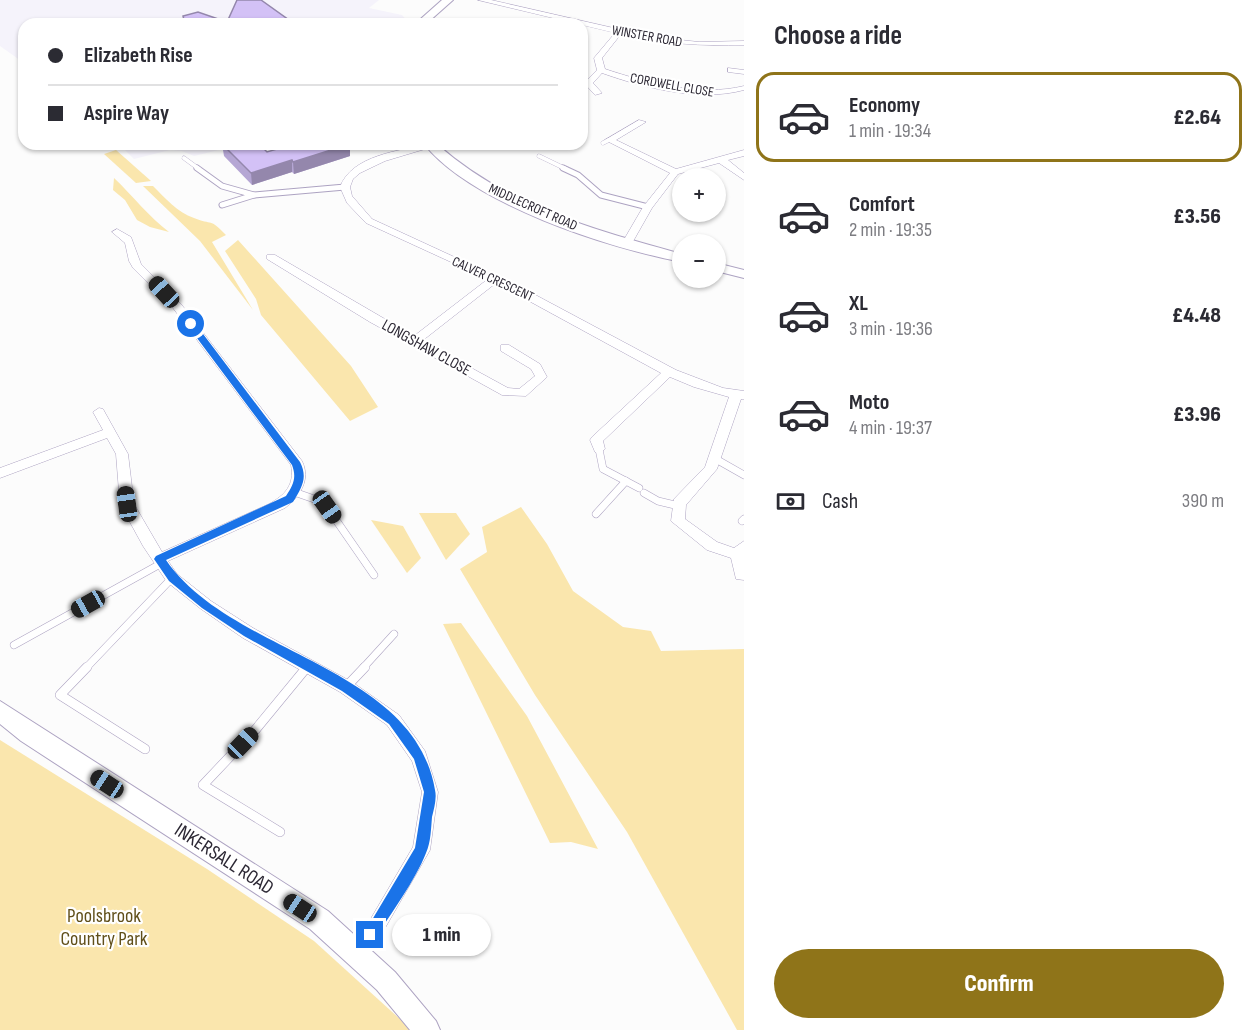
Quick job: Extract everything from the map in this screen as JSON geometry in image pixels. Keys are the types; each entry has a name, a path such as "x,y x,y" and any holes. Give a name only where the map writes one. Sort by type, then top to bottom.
{"street":[{"path":"427,18 448,0"},
{"name":"WINSTER ROAD","path":"482,0 549,18"},
{"name":"WINSTER ROAD","path":"588,25 653,39 699,44 744,43"},
{"path":"598,93 588,83 601,70 598,58 620,31"},
{"name":"CORDWELL CLOSE","path":"601,70 639,80 720,94 736,92 744,88"},
{"path":"731,70 744,72"},
{"path":"642,122 606,142 672,171"},
{"path":"345,187 354,172 364,166 415,150"},
{"name":"MIDDLECROFT ROAD","path":"437,150 463,174 559,222 672,255"},
{"path":"689,168 744,153"},
{"path":"720,159 744,177"},
{"path":"627,243 648,207 672,176"},
{"name":"CALVER CRESCENT","path":"345,187 349,198 369,221 545,303 670,371 717,391 740,395"},
{"path":"117,232 128,238 137,266 177,306 297,464 300,474 289,499 161,561"},
{"name":"LONGSHAW CLOSE","path":"271,257 374,319 506,392 522,393 541,377 536,367 505,348"},
{"path":"726,270 744,274"},
{"path":"415,341 495,279"},
{"path":"599,449 596,440 670,371"},
{"path":"740,395 711,469 679,502 678,521 712,546 741,551 741,575"},
{"path":"99,412 122,454 127,504 172,578 206,605 248,633 308,664 393,720 419,757 430,792 421,850 359,954"},
{"path":"0,473 111,432"},
{"name":"INKERSALL ROAD","path":"0,711 29,734 319,920 386,981 427,1030"}],"lane":[{"path":"539,156 578,175 602,195 648,207"},
{"path":"184,158 222,186 254,195"},
{"path":"222,205 254,195 345,187"},
{"path":"599,449 603,469 658,501 679,506"},
{"path":"714,458 744,475"},
{"path":"596,514 626,481"},
{"path":"294,492 317,500 327,507 374,575"},
{"path":"14,645 161,561"},
{"path":"145,749 60,695 172,578"},
{"path":"346,687 394,634"},
{"path":"280,832 203,784 256,729 308,664"}],"shaded area":[{"path":"0,0 379,0 369,8 402,15 405,18 18,18 18,59 0,46"},
{"path":"125,150 170,150 134,159"},
{"path":"170,150 219,150 194,156 182,151"}],"green space":[{"path":"116,150 151,181 136,183 104,154"},
{"path":"114,178 169,232 150,227 137,220 125,200 113,190"},
{"path":"143,186 153,186 182,212 221,229 226,235 212,242 253,310 200,241"},
{"path":"238,240 351,366 378,407 350,421 261,315 256,299 225,251"},
{"path":"521,507 547,544 573,591 623,627 651,631 661,651 744,649 744,1030 737,1030 627,832 535,695 460,569 487,552 482,527"},
{"path":"419,513 456,513 470,534 446,560"},
{"path":"371,520 403,526 421,558 407,573"},
{"path":"461,623 527,716 598,849 571,842 550,843 443,624"},
{"name":"Poolsbrook Country Park","path":"0,740 207,869 314,941 412,1030 0,1030"}],"building":[{"path":"237,0 261,0 286,18 229,18"},
{"path":"198,12 215,18 184,18 183,16"},
{"path":"228,150 265,150 267,152 331,150 293,162 292,160 251,173"}],"route":[{"path":"191,324 297,464 300,474 298,485 289,499 274,508 159,559 172,578 206,605 248,633 308,664 346,687 393,720 419,757 430,792 421,850 370,935"}]}
